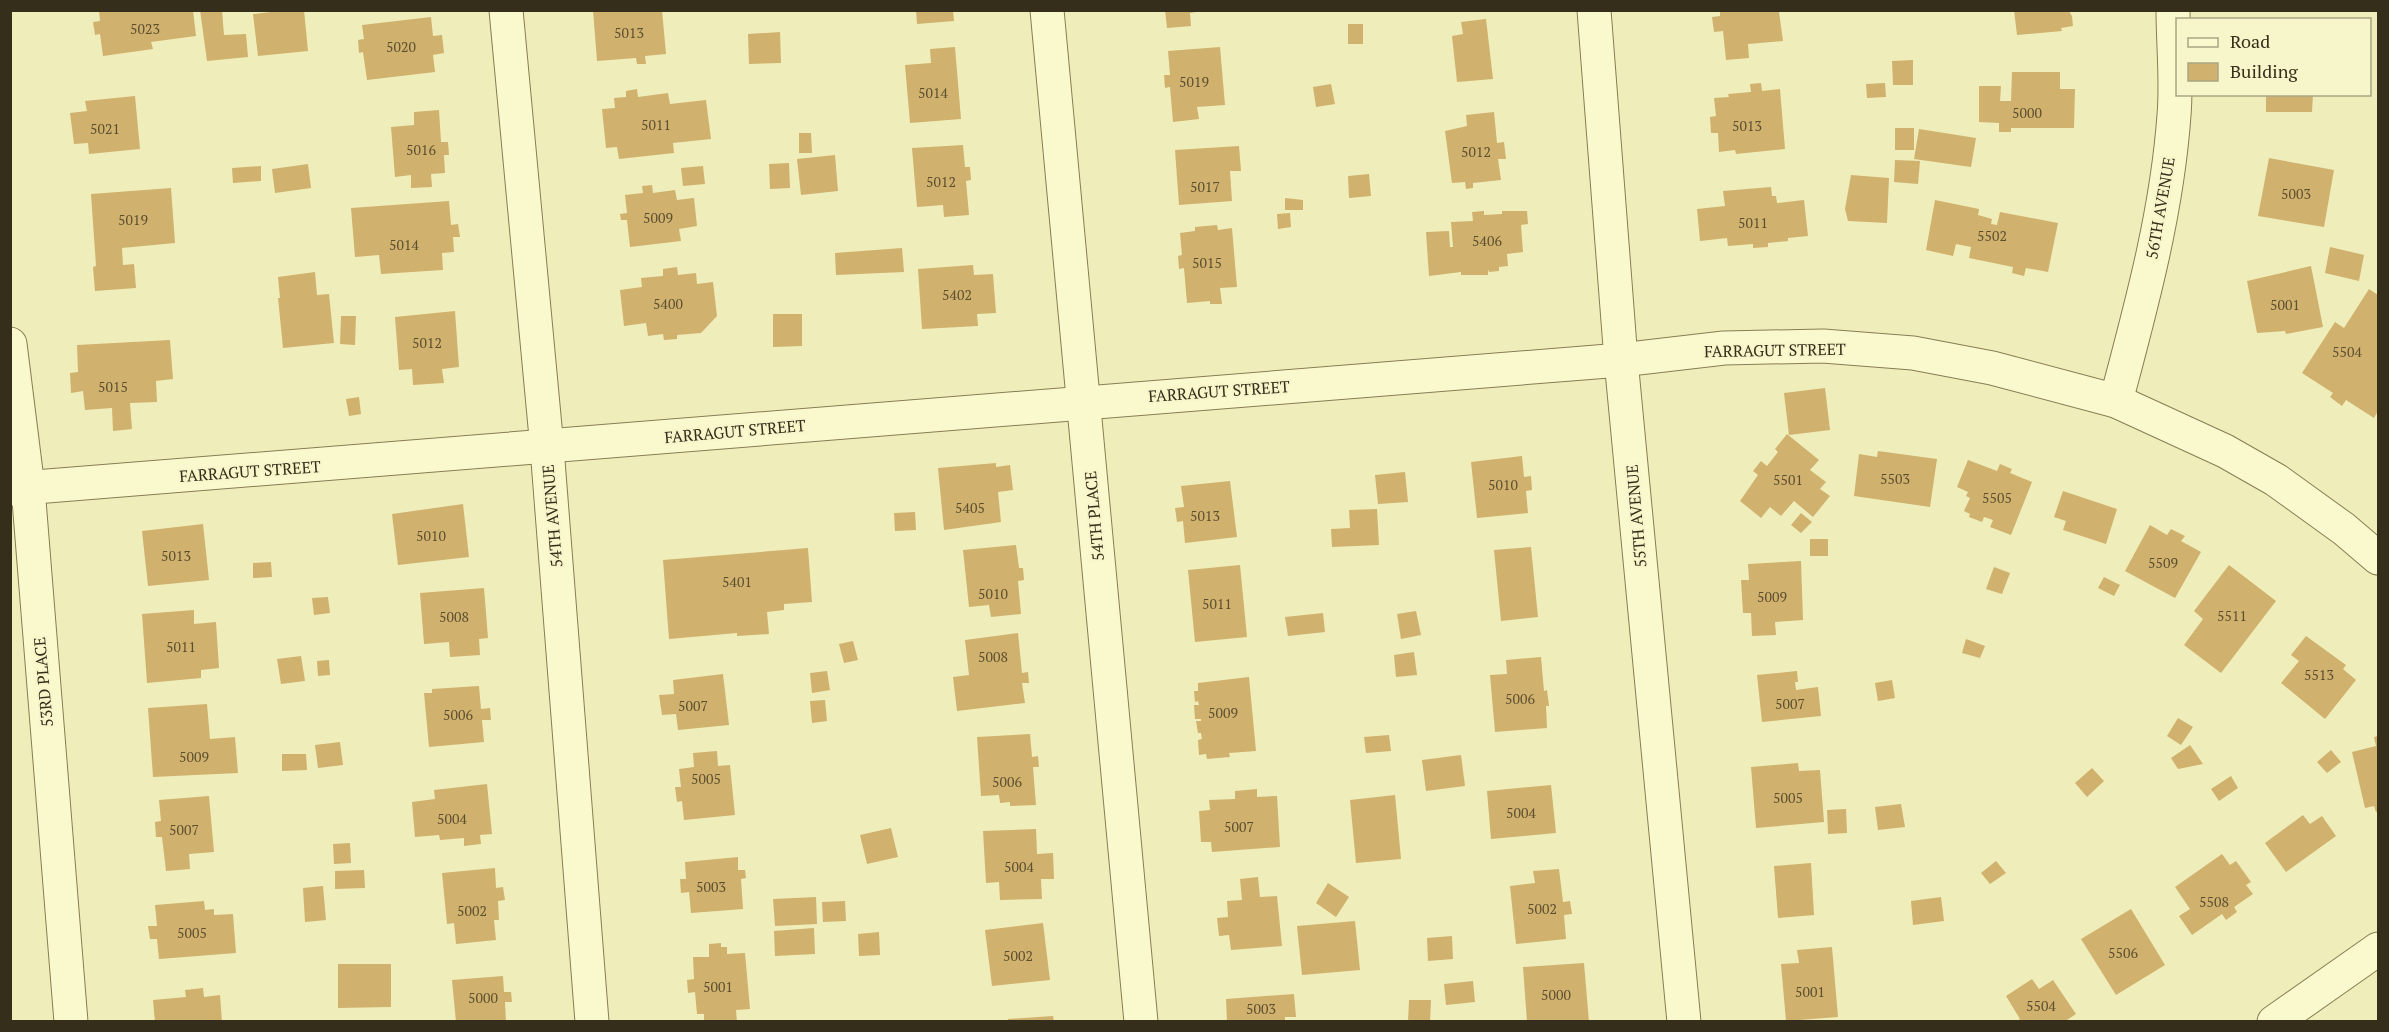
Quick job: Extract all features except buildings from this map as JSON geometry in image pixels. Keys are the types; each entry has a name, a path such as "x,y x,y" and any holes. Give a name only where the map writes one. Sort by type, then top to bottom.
{"street":[{"name":"54TH AVENUE","path":"506,10 547,448 592,1022"},
{"name":"54TH PLACE","path":"1047,10 1141,1022"},
{"name":"55TH AVENUE","path":"1594,10 1621,360 1684,1022"},
{"name":"56TH AVENUE","path":"2116,401 2139,315 2165,194 2174,113 2173,10"},
{"name":"53RD PLACE","path":"10,344 19,489 71,1022"},
{"name":"FARRAGUT STREET","path":"19,489 547,448 1083,401 1621,360 1724,348 1823,346 1913,353 1992,368 2116,401 2225,451 2276,480 2344,529 2379,558"},
{"path":"2274,1022 2379,949"}]}
